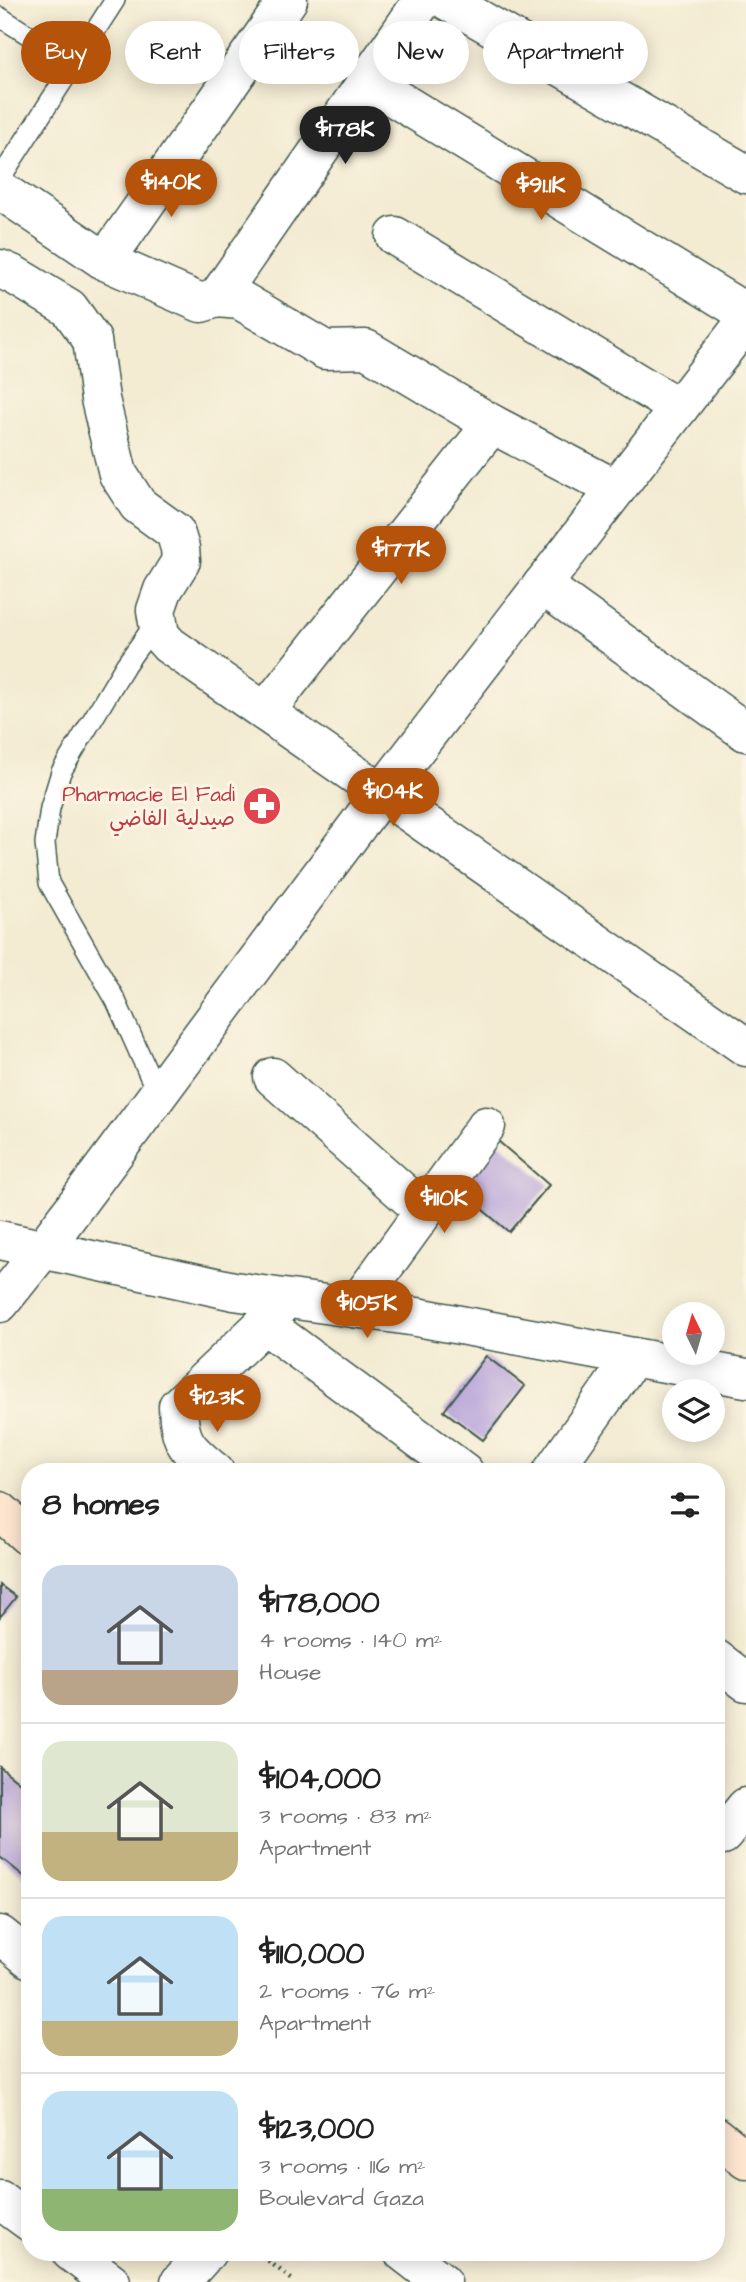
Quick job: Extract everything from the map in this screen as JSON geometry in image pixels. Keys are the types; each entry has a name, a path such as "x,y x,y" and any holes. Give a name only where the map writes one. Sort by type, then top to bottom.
{"main road":[{"path":"0,1511 21,1530"},
{"path":"725,2143 746,2160"}],"street":[{"path":"105,261 288,0"},
{"path":"217,298 423,0"},
{"path":"446,0 746,174"},
{"path":"367,81 746,313"},
{"path":"0,190 105,261 201,303 217,298 240,300 325,350 366,349 492,424 616,489"},
{"path":"395,236 679,408"},
{"path":"0,270 14,275 69,308 92,340 100,399 118,474 138,505 175,532 180,548 181,561 158,601 157,621 160,635 169,645 746,1046"},
{"path":"0,1303 44,1248 382,793 746,321"},
{"path":"265,712 492,424"},
{"path":"542,585 746,732"},
{"path":"273,1077 424,1211"},
{"path":"354,1308 486,1126"},
{"path":"0,1240 234,1291 276,1311 453,1463"},
{"path":"204,1463 188,1449 178,1427 178,1406 276,1311 354,1308 746,1378"},
{"path":"558,1463 633,1357"},
{"path":"725,1666 746,1682"},
{"path":"725,1833 746,1807"},
{"path":"0,1935 21,1952"},
{"path":"0,2200 21,2215"},
{"path":"83,2261 111,2282"},
{"path":"180,2282 199,2261"},
{"path":"415,2261 442,2282"}],"lane":[{"path":"102,21 115,0"},
{"path":"0,17 21,30"},
{"path":"0,180 61,84"},
{"path":"157,621 126,664 61,772 50,807 45,843 49,883 116,1001 158,1095"}],"path":[{"path":"268,2261 295,2282"}],"building":[{"path":"498,1141 549,1185 509,1232 457,1188"},
{"path":"486,1356 525,1386 483,1440 444,1411"},
{"path":"0,1585 16,1597 0,1617"},
{"path":"0,1767 21,1784 21,1874 0,1857"}],"place":[{"name":"Pharmacie El Fadi صيدلية الفاضي","path":"262,806"}]}
